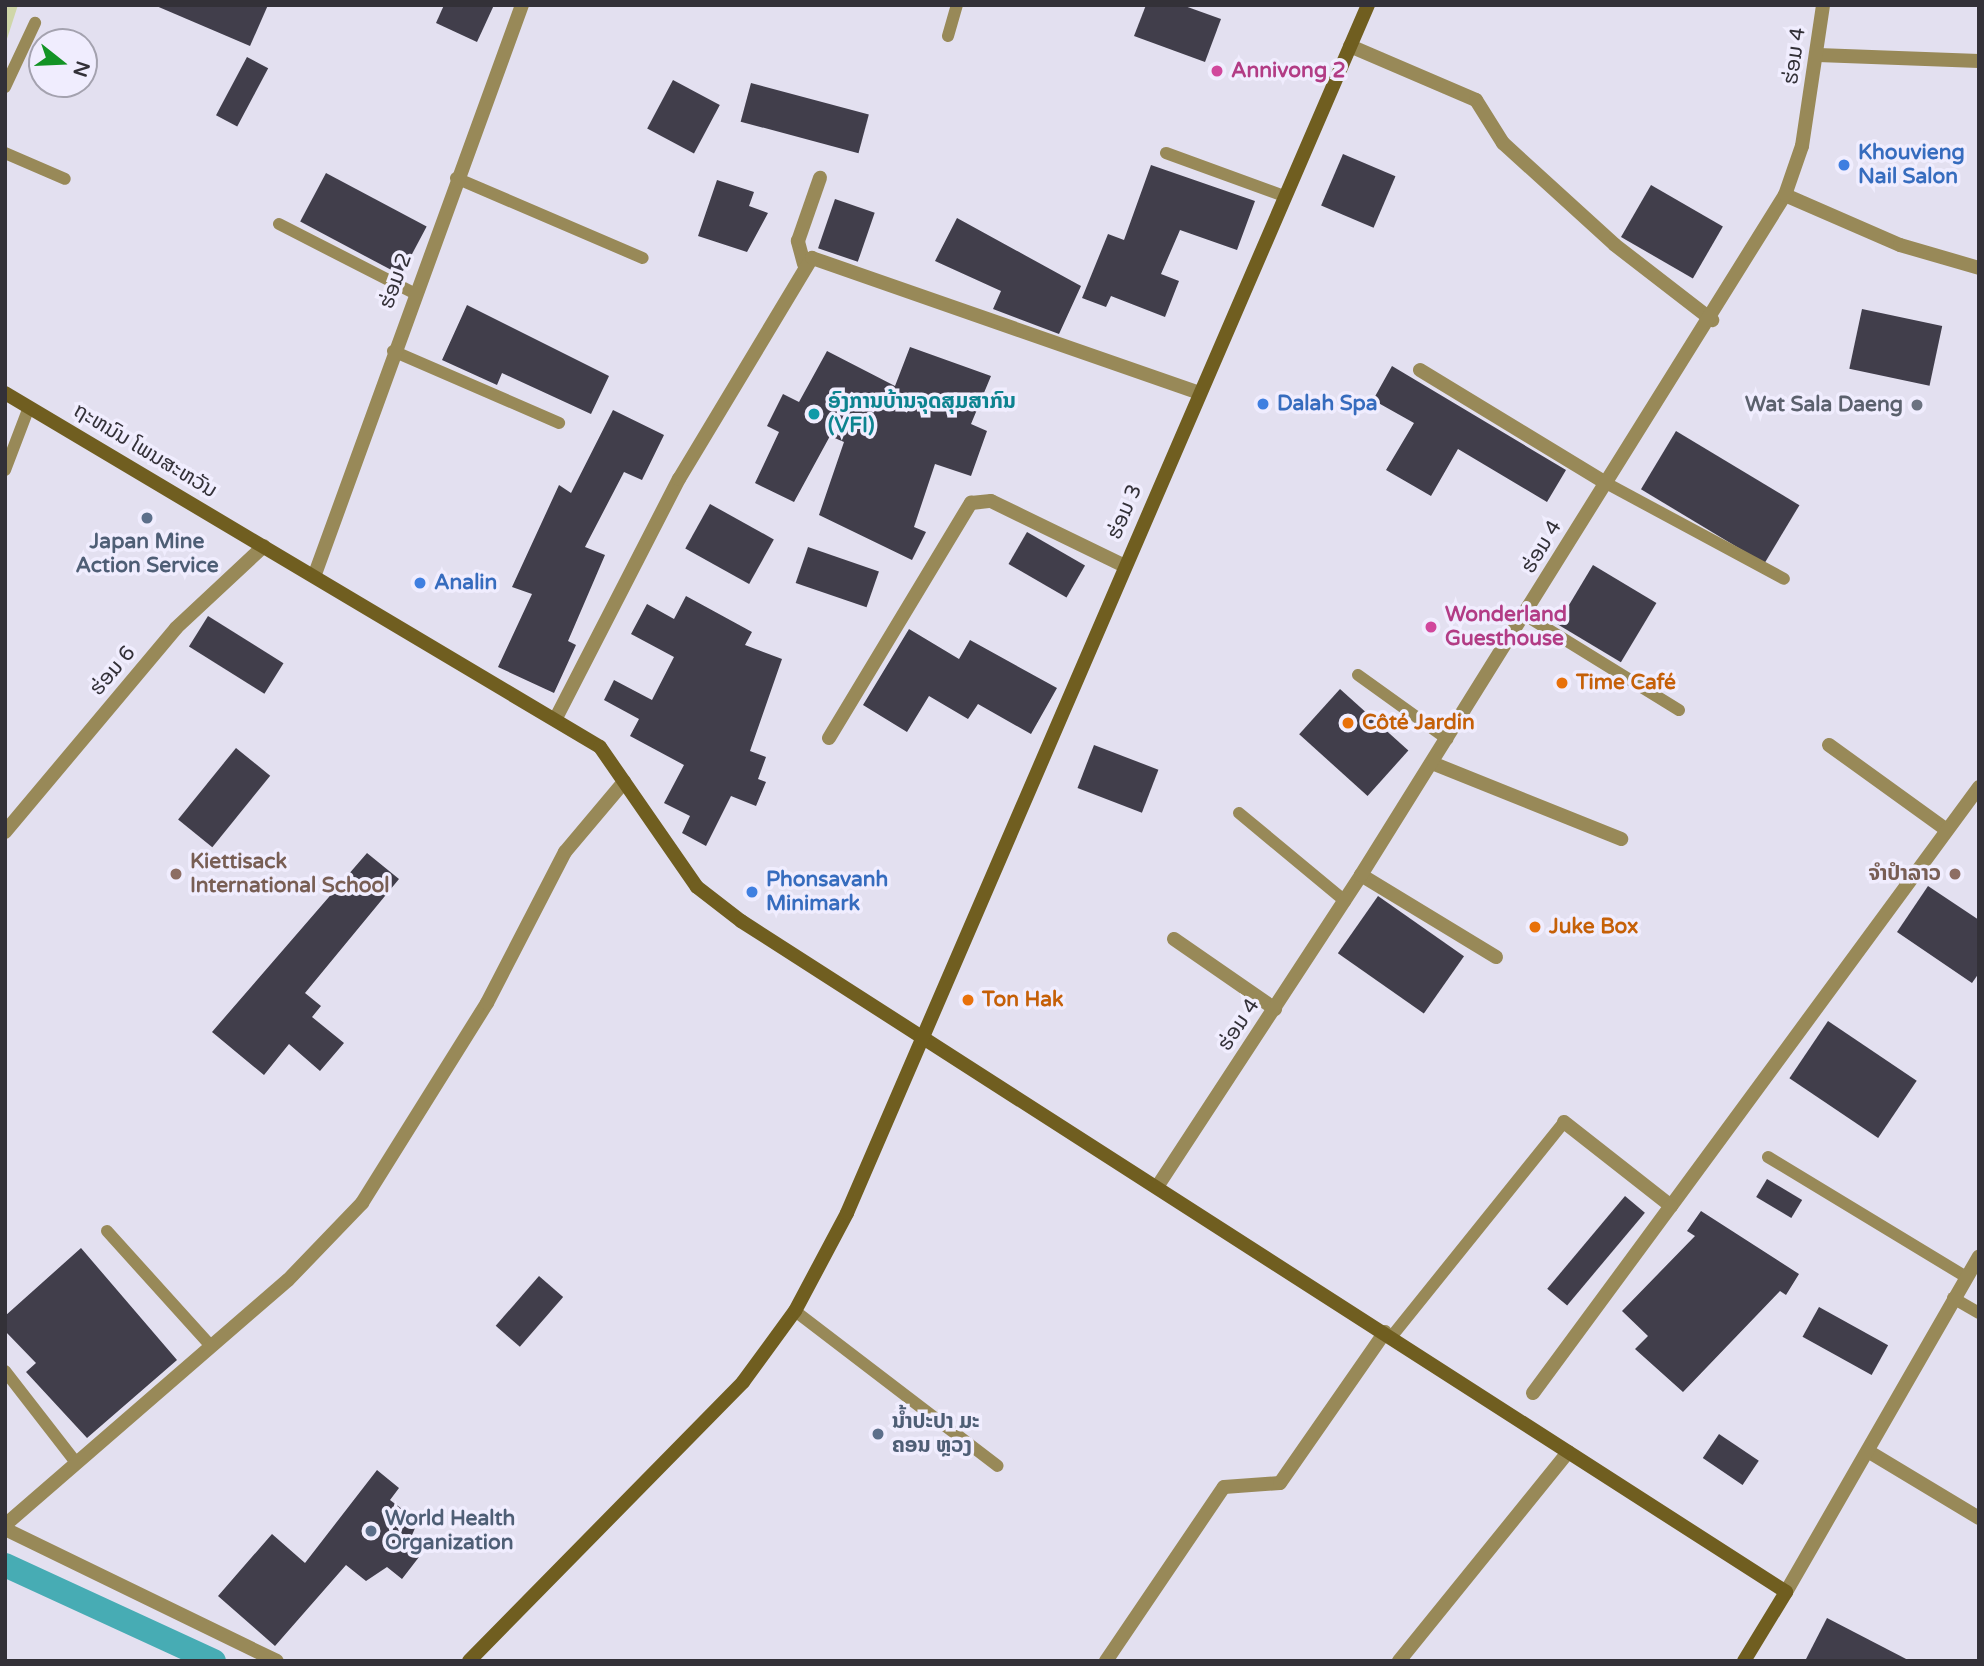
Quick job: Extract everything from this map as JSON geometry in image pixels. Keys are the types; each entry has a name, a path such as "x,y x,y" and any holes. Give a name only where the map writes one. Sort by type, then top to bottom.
{"street":[{"name":"ຮ່ອມ 2","path":"315,574 414,293 522,5"},
{"name":"ຮ່ອມ 3","path":"468,1661 743,1382 795,1311 846,1213 1368,5"},
{"name":"ຮ່ອມ 4","path":"1157,1187 1362,875 1606,483 1712,320 1785,195 1802,146 1818,55 1823,5"},
{"path":"1350,46 1476,100 1503,144 1615,245 1712,320"},
{"path":"1818,55 1979,61"},
{"path":"804,264 798,241 820,178"},
{"path":"1785,195 1900,245 1979,268"},
{"path":"556,718 679,478 804,264 820,257 1199,393"},
{"path":"1420,370 1606,483"},
{"name":"ຖະຫນົນ ໂພນສະຫວັນ","path":"5,393 315,574 600,747 697,887 922,1037 1786,1592"},
{"path":"829,738 971,503 991,501 1125,566"},
{"name":"ຮ່ອມ 6","path":"5,832 176,628 264,546"},
{"path":"1829,745 1947,830"},
{"path":"1432,763 1621,839"},
{"path":"277,1661 5,1527 75,1460 288,1280 362,1203 488,1003 565,852 624,782"},
{"path":"1533,1393 1979,787"},
{"path":"1362,875 1496,957"},
{"path":"1174,939 1275,1009"},
{"path":"1564,1122 1671,1206"},
{"path":"1744,1661 1871,1453 1953,1298 1979,1257"},
{"path":"1105,1661 1224,1487 1280,1483 1388,1334"},
{"path":"1399,1661 1568,1451"},
{"path":"1871,1453 1979,1518"}],"lane":[{"path":"948,36 957,5"},
{"path":"5,87 35,23"},
{"path":"5,153 65,179"},
{"path":"1166,153 1284,196"},
{"path":"456,178 642,258"},
{"path":"279,224 414,293"},
{"path":"393,351 559,423"},
{"path":"5,470 29,408"},
{"path":"1606,483 1784,579"},
{"path":"1525,615 1679,710"},
{"path":"1358,675 1447,739"},
{"path":"1239,813 1345,901"},
{"path":"1388,1334 1564,1122"},
{"path":"1768,1157 1966,1277"},
{"path":"107,1231 211,1346"},
{"path":"1953,1298 1979,1313"},
{"path":"795,1311 998,1466"},
{"path":"5,1371 75,1460"}],"green space":[{"path":"5,5 18,5 5,45"}],"building":[{"path":"154,5 268,5 250,46"},
{"path":"444,5 494,5 477,42 436,23"},
{"path":"1146,5 1182,5 1221,19 1205,62 1134,36"},
{"path":"247,57 268,68 237,127 216,115"},
{"path":"673,80 720,105 694,153 647,129"},
{"path":"751,83 869,115 858,153 741,122"},
{"path":"1343,154 1395,176 1374,228 1321,206"},
{"path":"1151,165 1255,201 1237,250 1180,230 1161,274 1179,281 1165,317 1111,296 1106,307 1082,298 1108,234 1124,240"},
{"path":"326,173 427,227 401,275 300,222"},
{"path":"717,180 754,192 749,206 768,213 747,252 698,236"},
{"path":"1651,185 1723,226 1693,278 1621,237"},
{"path":"835,199 875,213 858,262 818,248"},
{"path":"957,218 1081,286 1059,334 993,309 1001,291 935,261"},
{"path":"467,305 609,376 591,414 502,373 497,385 442,360"},
{"path":"1862,309 1942,326 1930,386 1849,369"},
{"path":"910,347 991,376 971,424 987,431 971,476 935,464 914,527 926,532 912,560 819,515 844,442 830,436 794,502 755,483 779,432 767,426 783,394 799,402 827,351 895,386"},
{"path":"1392,366 1566,470 1547,502 1458,449 1431,496 1386,470 1414,423 1373,400"},
{"path":"613,410 664,435 642,480 624,472 585,547 605,555 568,641 576,645 554,693 498,667 532,594 512,587 559,485 571,493"},
{"path":"1676,431 1799,505 1764,563 1641,489"},
{"path":"710,504 774,539 749,584 685,549"},
{"path":"1027,532 1085,566 1067,598 1008,564"},
{"path":"808,547 879,571 867,607 796,583"},
{"path":"1593,565 1656,603 1621,662 1557,624"},
{"path":"686,596 752,632 745,645 782,659 750,751 766,757 758,779 766,782 756,806 731,796 706,846 682,833 690,816 664,803 684,765 630,736 639,719 604,700 614,680 652,700 674,657 631,634 647,604 674,619"},
{"path":"208,616 283,663 264,694 189,647"},
{"path":"909,629 959,659 970,640 1057,688 1031,734 978,704 968,719 929,696 907,732 863,705"},
{"path":"1340,689 1408,751 1368,796 1299,734"},
{"path":"1094,745 1158,770 1142,813 1078,788"},
{"path":"236,748 270,776 212,847 178,819"},
{"path":"367,853 399,879 305,993 321,1006 312,1017 344,1043 320,1071 289,1044 264,1075 212,1032"},
{"path":"1928,886 1979,920 1979,973 1972,983 1897,932"},
{"path":"1378,896 1464,956 1424,1014 1338,953"},
{"path":"1828,1021 1917,1081 1878,1138 1789,1078"},
{"path":"1767,1179 1802,1200 1791,1218 1756,1197"},
{"path":"1625,1196 1645,1213 1567,1305 1547,1289"},
{"path":"1701,1211 1799,1274 1786,1295 1780,1291 1683,1392 1635,1349 1648,1336 1622,1311 1695,1236 1687,1231"},
{"path":"81,1248 177,1360 87,1438 26,1372 36,1363 5,1331 5,1316"},
{"path":"539,1276 563,1297 520,1347 496,1326"},
{"path":"1819,1307 1888,1345 1872,1375 1803,1337"},
{"path":"1719,1434 1759,1461 1743,1485 1703,1458"},
{"path":"377,1470 399,1488 390,1500 418,1521 407,1547 419,1557 402,1579 387,1567 366,1581 346,1565 275,1646 218,1596 272,1534 305,1563"},
{"path":"1827,1618 1910,1661 1805,1661"}],"waterway":[{"path":"5,1565 214,1661"}],"place":[{"name":"Annivong 2","path":"1217,71"},
{"name":"Khouvieng Nail Salon","path":"1844,165"},
{"name":"Dalah Spa","path":"1263,404"},
{"name":"Wat Sala Daeng","path":"1917,405"},
{"name":"ອົງການບ້ານຈຸດສຸມສາກົນ (VFI)","path":"814,414"},
{"name":"Japan Mine Action Service","path":"147,518"},
{"name":"Analin","path":"420,583"},
{"name":"Wonderland Guesthouse","path":"1431,627"},
{"name":"Time Café","path":"1562,683"},
{"name":"Côté Jardin","path":"1348,723"},
{"name":"Kiettisack International School","path":"176,874"},
{"name":"ຈຳປຳລາວ","path":"1955,874"},
{"name":"Phonsavanh Minimark","path":"752,892"},
{"name":"Juke Box","path":"1535,927"},
{"name":"Ton Hak","path":"968,1000"},
{"name":"ນ້ຳປະປາ ມະ ຄອນ ຫຼວງ","path":"878,1434"},
{"name":"World Health Organization","path":"371,1531"}]}
